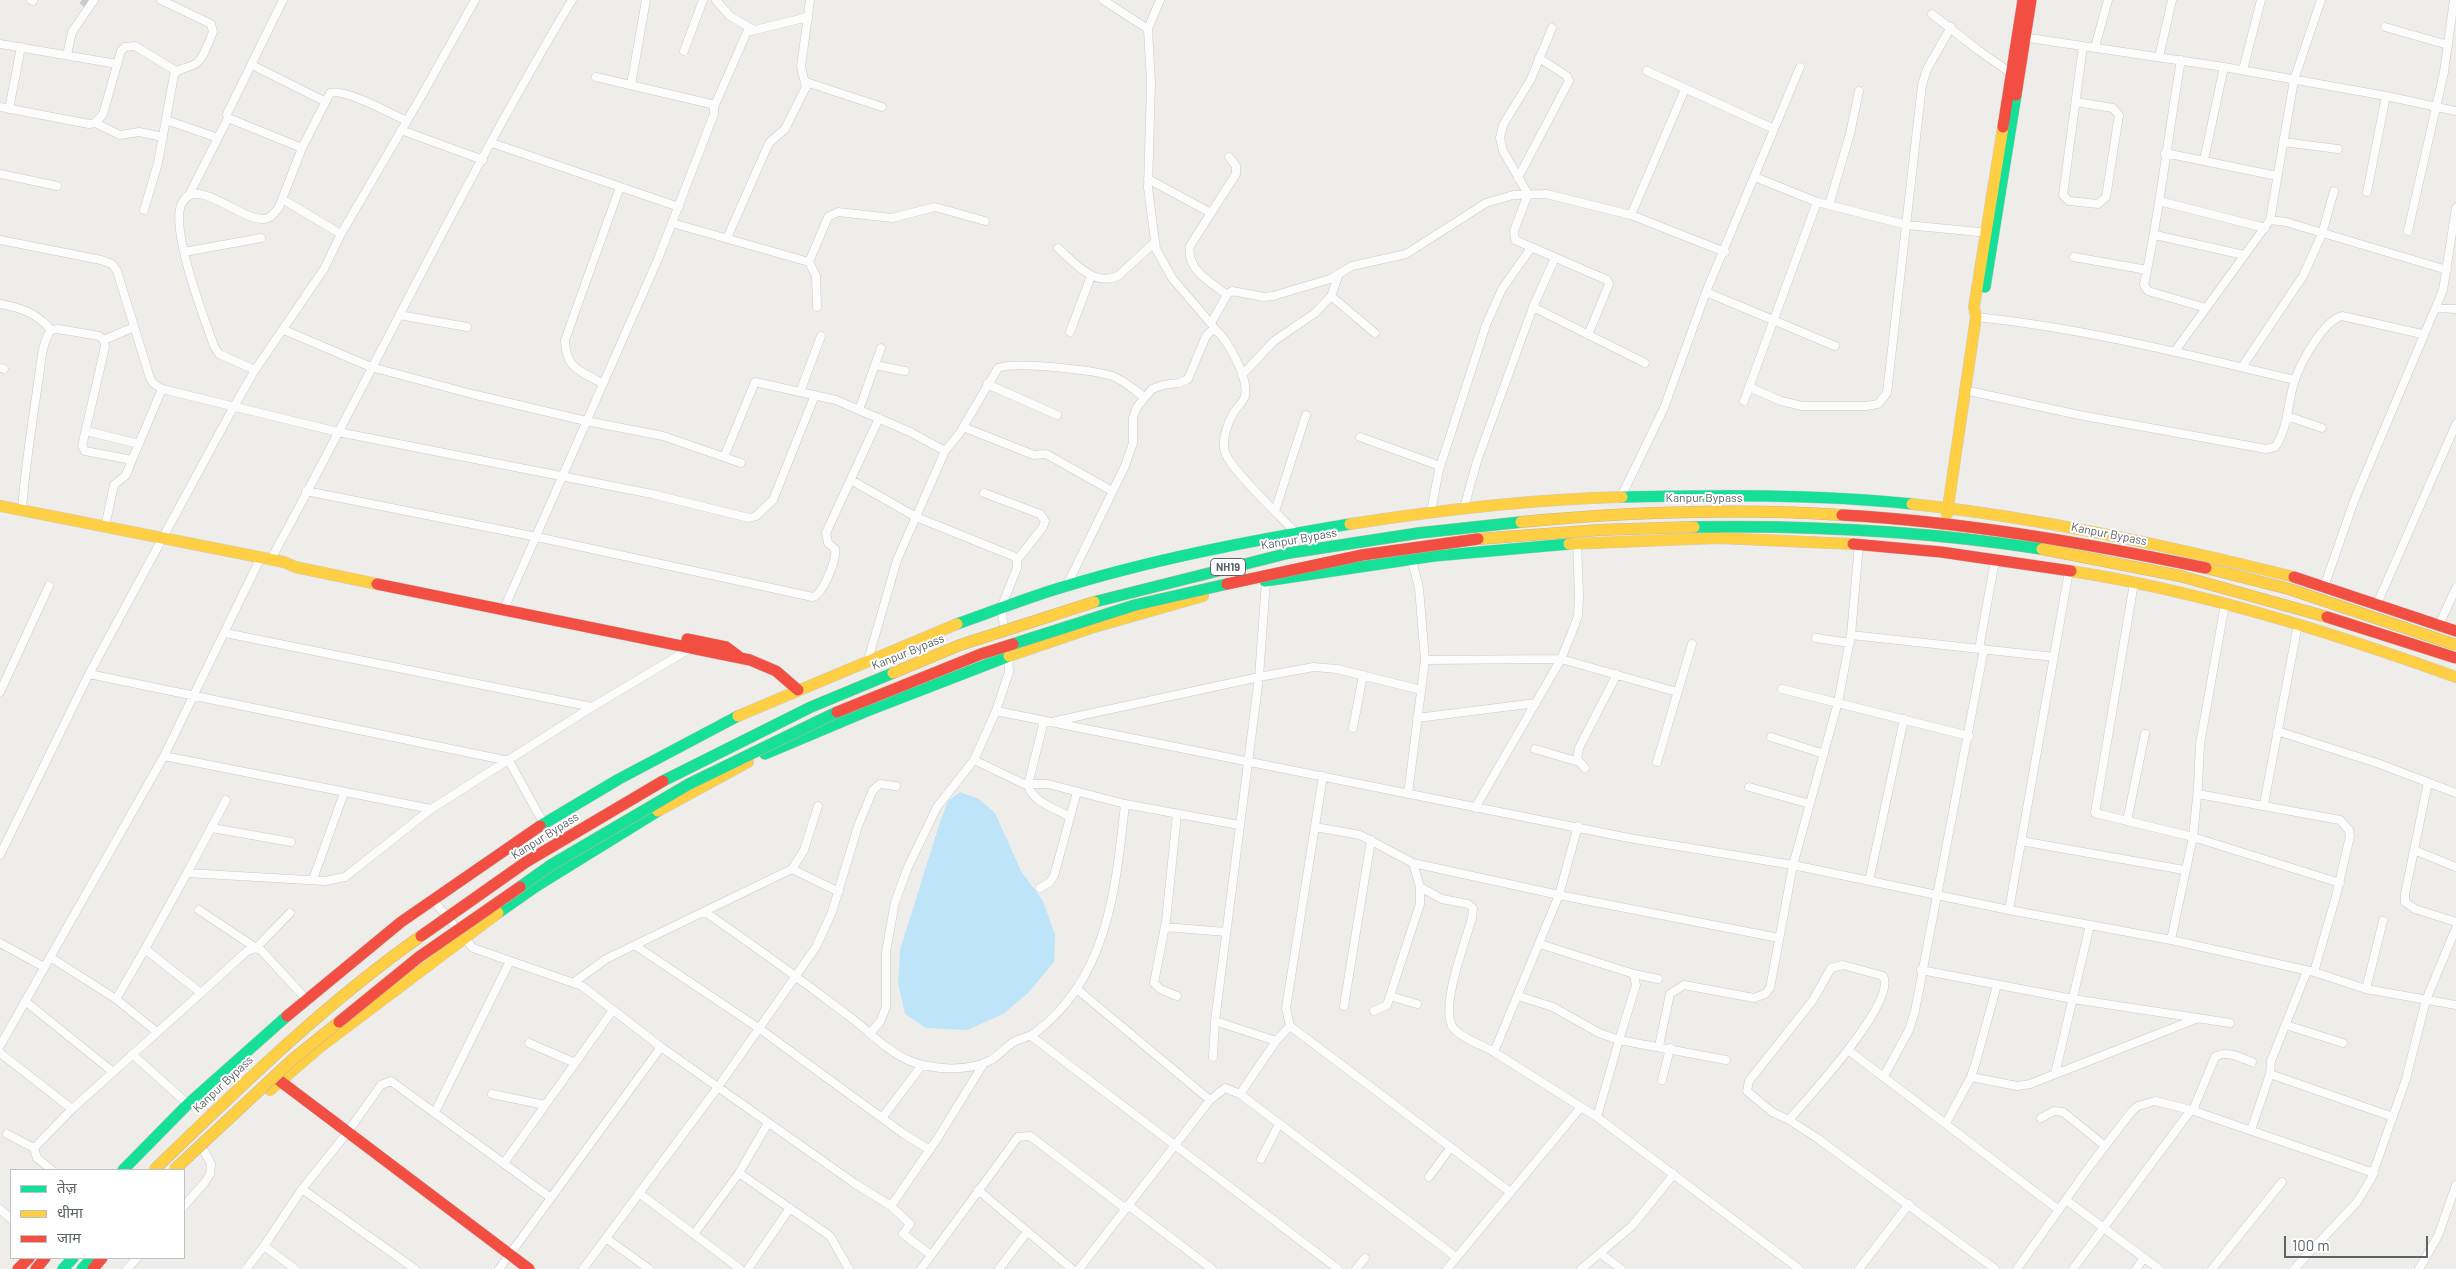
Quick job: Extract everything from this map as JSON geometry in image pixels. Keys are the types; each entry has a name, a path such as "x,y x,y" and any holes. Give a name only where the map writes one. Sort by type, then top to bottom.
{"main road":[{"path":"1937,551 1949,508 1964,390 1976,317 1974,307 1989,233 2022,37 2023,0"},
{"path":"1989,233 2011,73 2031,0"},
{"path":"124,1169 188,1104 306,999 402,922 544,824 620,779 722,723 940,630 1066,586 1149,564 1296,533 1431,511 1575,498 1721,495 1862,499 1949,508 2083,529 2193,552 2324,587 2456,631"},
{"path":"0,506 265,560 284,562 294,560 506,606 695,644 726,646 738,656 774,668 788,677 798,690"},
{"name":"Kanpur Bypass","path":"155,1169 184,1139 266,1063 322,1014 403,949 509,874 623,803 731,745 834,697 910,665 1048,616 1202,573 1273,557 1368,540 1495,523 1564,517 1685,511 1868,516 2046,536 2181,563 2258,580 2325,600 2456,645"},
{"name":"NH19","path":"175,1169 282,1066 375,989 451,932 527,879 632,815 711,771 852,704 916,678 1062,626 1222,582 1419,546 1519,536 1662,528 1796,526 1905,532 2016,544 2150,570 2336,618 2456,658"},
{"path":"185,1169 280,1080 463,938 535,887 653,813 760,756 891,699 1008,655 1157,608 1266,581 1411,557 1577,542 1721,538 1859,544 1937,551 2069,571 2178,592 2361,643 2456,677"},
{"path":"280,1080 347,1133 529,1269"},
{"path":"18,1269 27,1259"},
{"path":"36,1269 44,1259"},
{"path":"63,1269 72,1259"},
{"path":"82,1269 91,1259"},
{"path":"93,1269 101,1259"}],"street":[{"path":"66,55 72,32 94,0"},
{"path":"161,0 211,24 213,28 213,32 200,60 176,72"},
{"path":"255,370 219,354 214,346 184,252 178,220 182,202 189,195 228,118 228,111 283,0"},
{"path":"0,1046 164,756 225,634 265,560 306,491 492,143 572,0"},
{"path":"631,86 646,0"},
{"path":"684,51 703,0"},
{"path":"716,0 730,16 752,29"},
{"path":"727,238 769,143 785,129 804,93 806,82 801,67 810,0"},
{"path":"1103,0 1148,29"},
{"path":"1160,0 1148,29 1151,83 1148,180 1156,249 1172,278 1214,327 1239,366 1242,374 1245,396 1228,425 1225,453 1228,460 1296,533"},
{"path":"2095,47 2108,0"},
{"path":"2159,57 2172,0"},
{"path":"2243,70 2261,0"},
{"path":"2175,351 2270,220 2294,80 2321,0"},
{"path":"2408,231 2448,45 2454,0"},
{"path":"0,855 89,674 233,408 255,370 324,269 341,234 407,121 473,1"},
{"path":"1932,14 2011,73"},
{"path":"506,606 679,207 714,114 714,107 743,36 752,29 808,17"},
{"path":"1749,387 1781,401 1802,406 1866,406 1878,404 1886,393 1922,85 1927,69 1951,27"},
{"path":"2385,27 2448,45"},
{"path":"1528,194 1503,151 1500,138 1503,125 1531,79 1552,28"},
{"path":"2022,37 2243,70 2456,111"},
{"path":"0,44 117,64"},
{"path":"95,123 103,114 121,51 129,45 135,46 176,72"},
{"path":"2076,102 2113,108 2119,115 2106,197 2098,204 2069,201 2063,195 2083,46"},
{"path":"9,109 20,47"},
{"path":"1518,178 1569,81 1567,76 1539,58"},
{"path":"2181,60 2165,153 2155,235 2144,285 2148,291 2206,308"},
{"path":"252,65 324,101"},
{"path":"1621,498 1664,408 1706,292 1725,252 1800,67"},
{"path":"2204,160 2224,67"},
{"path":"1647,71 1774,129"},
{"path":"144,210 176,72"},
{"path":"596,77 711,104 714,107"},
{"path":"806,82 882,107"},
{"path":"1631,215 1685,89"},
{"path":"189,195 202,194 255,218 267,218 273,214 282,199 302,148 324,101 330,93 336,91 407,121"},
{"path":"1829,205 1850,134 1859,91"},
{"path":"2367,192 2386,96"},
{"path":"0,107 89,124 95,123 120,135 140,132 162,137"},
{"path":"228,118 302,148"},
{"path":"166,120 218,138"},
{"path":"401,130 483,160"},
{"path":"2283,142 2338,149"},
{"path":"492,143 679,207"},
{"path":"2165,153 2277,176"},
{"path":"1227,295 1195,270 1189,253 1190,246 1236,174 1236,166 1230,157"},
{"path":"0,174 57,186"},
{"path":"1755,177 1817,202 1906,225 1989,233"},
{"path":"1148,180 1211,213"},
{"path":"603,384 569,363 566,355 565,340 620,187"},
{"path":"2242,367 2303,276 2322,234 2334,191"},
{"path":"1528,194 1513,236 1515,240 1607,280 1609,284 1588,335"},
{"path":"1066,586 1125,466 1133,443 1133,418 1137,407 1152,389 1163,385 1179,384 1188,379 1206,336 1214,327 1227,295 1232,291 1273,296 1330,279 1359,264 1406,254 1486,203 1513,195 1546,194 1631,215 1725,252"},
{"path":"282,199 341,234"},
{"path":"2159,201 2265,228"},
{"path":"1744,401 1775,322 1817,202"},
{"path":"809,262 828,217 838,212 892,218 934,207 985,221"},
{"path":"2324,587 2354,501 2422,334 2436,308 2447,270 2456,208"},
{"path":"2270,220 2286,222 2447,270"},
{"path":"672,223 809,262 816,276 817,307"},
{"path":"2155,235 2244,255"},
{"path":"184,252 261,238"},
{"path":"0,240 112,264 117,271 150,378 156,386 162,389 233,408 338,432 652,494 749,518 756,516 773,500 815,395"},
{"path":"1058,248 1090,276 1101,279 1118,276 1155,242"},
{"path":"1431,511 1440,466 1486,325 1502,289 1531,248"},
{"path":"2074,257 2147,270"},
{"path":"1464,508 1477,461 1519,340 1554,258"},
{"path":"1242,374 1274,341 1315,313 1331,296 1339,274"},
{"path":"1070,332 1090,276"},
{"path":"1706,292 1834,346"},
{"path":"1331,296 1375,333"},
{"path":"0,304 31,312 51,330"},
{"path":"1533,307 1645,363"},
{"path":"2436,308 2456,309"},
{"path":"399,315 467,327"},
{"path":"1964,390 2258,449 2275,447 2282,438 2295,380 2313,344 2334,319 2342,316 2422,334"},
{"path":"1976,317 2028,322 2175,351 2295,380"},
{"path":"104,340 134,327"},
{"path":"22,510 25,466 46,337 51,330 58,329 100,336 104,340 105,347 82,446 84,452 132,460"},
{"path":"284,330 371,367 472,394 586,421 663,436 741,462"},
{"path":"800,392 821,336"},
{"path":"859,410 881,348"},
{"path":"875,365 905,371"},
{"path":"868,660 897,560 945,451 963,427 998,368 1004,365 1042,366 1112,376 1144,397"},
{"path":"724,457 755,382 836,400 880,418 945,451"},
{"path":"987,384 1057,415"},
{"path":"106,527 114,485 126,475 162,389"},
{"path":"1275,511 1291,467 1306,415"},
{"path":"2287,416 2322,428"},
{"path":"306,491 537,537 813,598 820,593 835,560 835,549 828,543 826,533 880,418"},
{"path":"2376,604 2456,424"},
{"path":"963,427 1034,455 1046,454 1112,491"},
{"path":"86,431 139,444"},
{"path":"1360,437 1440,466"},
{"path":"851,480 916,517 1013,556 1017,560"},
{"path":"871,1032 880,1022 886,1006 886,952 895,902 908,867 937,807 974,760 996,712 1009,672 1001,608 1017,568 1017,560 1043,527 1045,521 1040,514 984,493"},
{"path":"1475,808 1560,659 1578,616 1577,542"},
{"path":"1659,1046 1670,994 1676,988 1684,985 1754,998 1765,994 1770,988 1794,865 1838,702 1851,639 1859,544"},
{"path":"1408,794 1425,660 1418,588 1411,557"},
{"path":"1884,1076 1909,1030 1915,1011 1921,970 1938,896 1969,736 1995,560"},
{"path":"2009,910 2069,571"},
{"path":"1213,1058 1215,1021 1259,676 1266,581"},
{"path":"2134,583 2095,813 2193,837 2340,883"},
{"path":"0,692 49,586"},
{"path":"2439,625 2456,588"},
{"path":"2171,940 2184,870 2193,837 2198,794 2200,744 2225,604"},
{"path":"2264,804 2298,624"},
{"path":"225,634 592,707"},
{"path":"1816,638 1981,649 2054,657"},
{"path":"187,873 325,881 345,878 431,809 695,644"},
{"path":"1657,762 1692,644"},
{"path":"1425,660 1560,659 1677,692"},
{"path":"1048,721 1259,676 1314,667 1337,669 1421,690"},
{"path":"89,674 509,761 544,824"},
{"path":"1579,762 1577,755 1579,748 1617,674"},
{"path":"1353,728 1363,675"},
{"path":"1782,689 1969,736"},
{"path":"1418,718 1536,703"},
{"path":"996,712 1248,760 1475,808 1578,826 1629,838 1794,865 1938,896 2171,940 2311,972 2366,989 2456,1005"},
{"path":"1869,881 1904,719"},
{"path":"1048,721 1028,785 1036,798 1070,817"},
{"path":"2277,731 2456,793"},
{"path":"2127,821 2145,734"},
{"path":"1771,737 1824,754"},
{"path":"1535,748 1579,762 1585,768"},
{"path":"164,756 431,809"},
{"path":"974,760 1020,783 1028,785 1048,784 1125,804 1239,825"},
{"path":"1323,776 1286,1008 1290,1026 1510,1192"},
{"path":"2428,782 2405,902 2415,910 2456,922"},
{"path":"583,1269 760,1029 816,947 839,892 858,826 873,790 880,784 896,786"},
{"path":"1749,787 1810,804"},
{"path":"312,879 344,792"},
{"path":"1040,888 1050,882 1054,876 1077,792"},
{"path":"2198,794 2264,804 2340,820 2345,823 2350,836 2340,883 2311,972 2271,1061 2270,1074 2250,1130"},
{"path":"116,998 145,949 226,800"},
{"path":"891,1206 930,1150 984,1063 1013,1042 1031,1036 1050,1020 1078,990 1093,960 1112,900 1125,804"},
{"path":"573,983 606,959 792,869 804,850 818,806"},
{"path":"1177,996 1160,989 1154,982 1165,927 1178,814"},
{"path":"1494,1052 1559,895 1578,826"},
{"path":"1315,827 1347,832 1371,840 1413,863 1559,895 1780,938"},
{"path":"212,828 292,842"},
{"path":"1344,1006 1371,840"},
{"path":"2021,840 2184,870"},
{"path":"2414,850 2456,867"},
{"path":"1374,1011 1387,1005 1420,904 1420,887 1413,863"},
{"path":"792,869 839,892"},
{"path":"1420,887 1442,899 1468,904 1473,908 1472,918 1448,1004 1449,1019 1455,1030 1597,1116 1799,1269"},
{"path":"433,900 473,948 582,986 661,1047 854,1183 891,1206 910,1224 903,1234 931,1255"},
{"path":"199,910 261,950 306,999"},
{"path":"705,912 796,975 871,1032 897,1055 922,1065 954,1067 984,1063"},
{"path":"34,1148 72,1109 247,951 256,948 290,913"},
{"path":"2366,989 2383,921"},
{"path":"2056,1074 2090,925"},
{"path":"1165,927 1226,932"},
{"path":"2294,1269 2356,1202 2374,1173 2406,1079 2426,1000 2456,928"},
{"path":"0,943 44,967"},
{"path":"1540,944 1634,974 1658,978"},
{"path":"636,946 760,1029 882,1118 930,1150"},
{"path":"145,949 201,993"},
{"path":"50,956 116,998 157,1032"},
{"path":"435,1112 510,961"},
{"path":"1790,1120 1848,1050 1877,1006 1885,982 1883,976 1836,965 1828,972 1813,1000 1756,1072 1747,1087 1749,1094 1772,1112 1790,1120 1909,1204 1995,1269"},
{"path":"1921,970 2073,999 2230,1023"},
{"path":"1597,1116 1636,985 1634,974"},
{"path":"1946,1123 1971,1077 1984,1039 1997,984"},
{"path":"1078,990 1210,1100"},
{"path":"1390,996 1417,1004"},
{"path":"1518,996 1552,1008 1599,1033 1619,1040 1670,1048 1726,1060"},
{"path":"25,1001 113,1072"},
{"path":"504,1163 613,1010"},
{"path":"1971,1077 2017,1086 2030,1084 2198,1018"},
{"path":"1215,1021 1276,1041"},
{"path":"2286,1025 2343,1044"},
{"path":"1240,1094 1276,1041 1290,1026"},
{"path":"1031,1036 1338,1269"},
{"path":"529,1043 575,1063"},
{"path":"500,1269 661,1047"},
{"path":"1662,1080 1670,1048"},
{"path":"1848,1050 2059,1210"},
{"path":"0,1053 72,1109"},
{"path":"132,1054 188,1104"},
{"path":"2073,1269 2192,1110 2215,1057 2221,1054 2230,1054 2252,1062"},
{"path":"882,1118 922,1065"},
{"path":"2270,1074 2393,1116"},
{"path":"246,1269 264,1246 302,1189 347,1133 381,1084 387,1081 391,1081 435,1112 551,1198"},
{"path":"1079,1269 1210,1100 1225,1088 1240,1094 1456,1258"},
{"path":"492,1094 545,1105"},
{"path":"2017,1269 2105,1146 2138,1106 2155,1101 2192,1110 2374,1173"},
{"path":"1447,1269 1581,1107"},
{"path":"2041,1118 2054,1111 2064,1112 2105,1146"},
{"path":"694,1234 739,1173 768,1123"},
{"path":"1261,1158 1279,1124"},
{"path":"7,1134 34,1148 37,1158 51,1169"},
{"path":"921,1269 1013,1142 1024,1135 1030,1136 1212,1269"},
{"path":"1429,1176 1451,1147"},
{"path":"185,1205 210,1174 211,1164 204,1152"},
{"path":"739,1173 830,1236 849,1269"},
{"path":"1581,1269 1632,1226 1674,1174"},
{"path":"2212,1269 2282,1182"},
{"path":"2419,1269 2438,1236 2456,1184"},
{"path":"302,1189 415,1269"},
{"path":"978,1190 1072,1269"},
{"path":"639,1193 740,1269"},
{"path":"2066,1200 2159,1269"},
{"path":"1859,1269 1909,1204"},
{"path":"748,1269 790,1208"},
{"path":"0,1210 10,1218"},
{"path":"1000,1269 1027,1232"},
{"path":"606,1238 649,1269"},
{"path":"264,1246 295,1269"},
{"path":"1600,1253 1621,1269"},
{"path":"1356,1269 1365,1258"},
{"path":"2136,1269 2144,1258"},
{"path":"127,1269 136,1259"}],"water":[{"path":"960,792 979,799 995,813 1021,871 1043,901 1055,935 1054,962 1028,993 1003,1014 967,1030 926,1028 905,1014 898,983 900,950 940,822 948,801"}],"tunnel":[{"path":"82,0 90,7"}],"traffic: fast":[{"path":"1985,287 2016,95"},
{"path":"1622,497 1804,497 1912,504"},
{"path":"1094,602 1289,553 1419,533 1521,522"},
{"path":"957,624 1050,591 1124,570 1237,544 1350,524"},
{"path":"1694,527 1782,527 1869,530 1956,538 2042,549"},
{"path":"1265,581 1434,556 1569,544"},
{"path":"1013,644 1135,605 1227,584"},
{"path":"765,754 872,709 1009,656"},
{"path":"663,781 811,707 893,673"},
{"path":"520,887 551,865 689,784 837,712"},
{"path":"540,826 619,779 738,716"},
{"path":"498,913 535,887 658,811"},
{"path":"124,1169 188,1104 287,1016"},
{"path":"63,1269 72,1259"},
{"path":"82,1269 91,1259"}],"traffic: slow":[{"path":"1947,514 1976,317 1974,307 2003,127"},
{"path":"1350,524 1486,506 1622,497"},
{"path":"1912,504 2057,525 2199,554 2294,577"},
{"path":"0,506 284,562 295,567 377,584"},
{"path":"1521,522 1682,512 1842,515"},
{"path":"1478,539 1599,530 1694,527"},
{"path":"1569,544 1718,538 1853,544"},
{"path":"2042,549 2180,576 2327,617"},
{"path":"2206,568 2289,589 2456,645"},
{"path":"2071,571 2170,590 2266,615 2361,644 2456,677"},
{"path":"1009,656 1091,628 1203,596"},
{"path":"893,673 960,645 1094,602"},
{"path":"738,716 957,624"},
{"path":"658,811 748,762"},
{"path":"270,1090 320,1047 498,913"},
{"path":"155,1169 316,1018 385,962 421,936"},
{"path":"175,1169 293,1059 339,1022"}],"traffic: jam":[{"path":"2003,127 2023,0"},
{"path":"2016,95 2031,0"},
{"path":"1842,515 1980,528 2116,550 2206,568"},
{"path":"1227,584 1362,555 1478,539"},
{"path":"1853,544 1941,552 2071,571"},
{"path":"2294,577 2456,631"},
{"path":"377,584 750,660 776,671 798,690"},
{"path":"2327,617 2456,658"},
{"path":"687,639 726,647 738,656"},
{"path":"837,712 981,654 1013,644"},
{"path":"421,936 526,862 663,781"},
{"path":"287,1016 401,922 540,826"},
{"path":"339,1022 419,957 520,887"},
{"path":"280,1081 529,1269"},
{"path":"18,1269 28,1259"},
{"path":"36,1269 44,1259"},
{"path":"93,1269 101,1259"}]}
